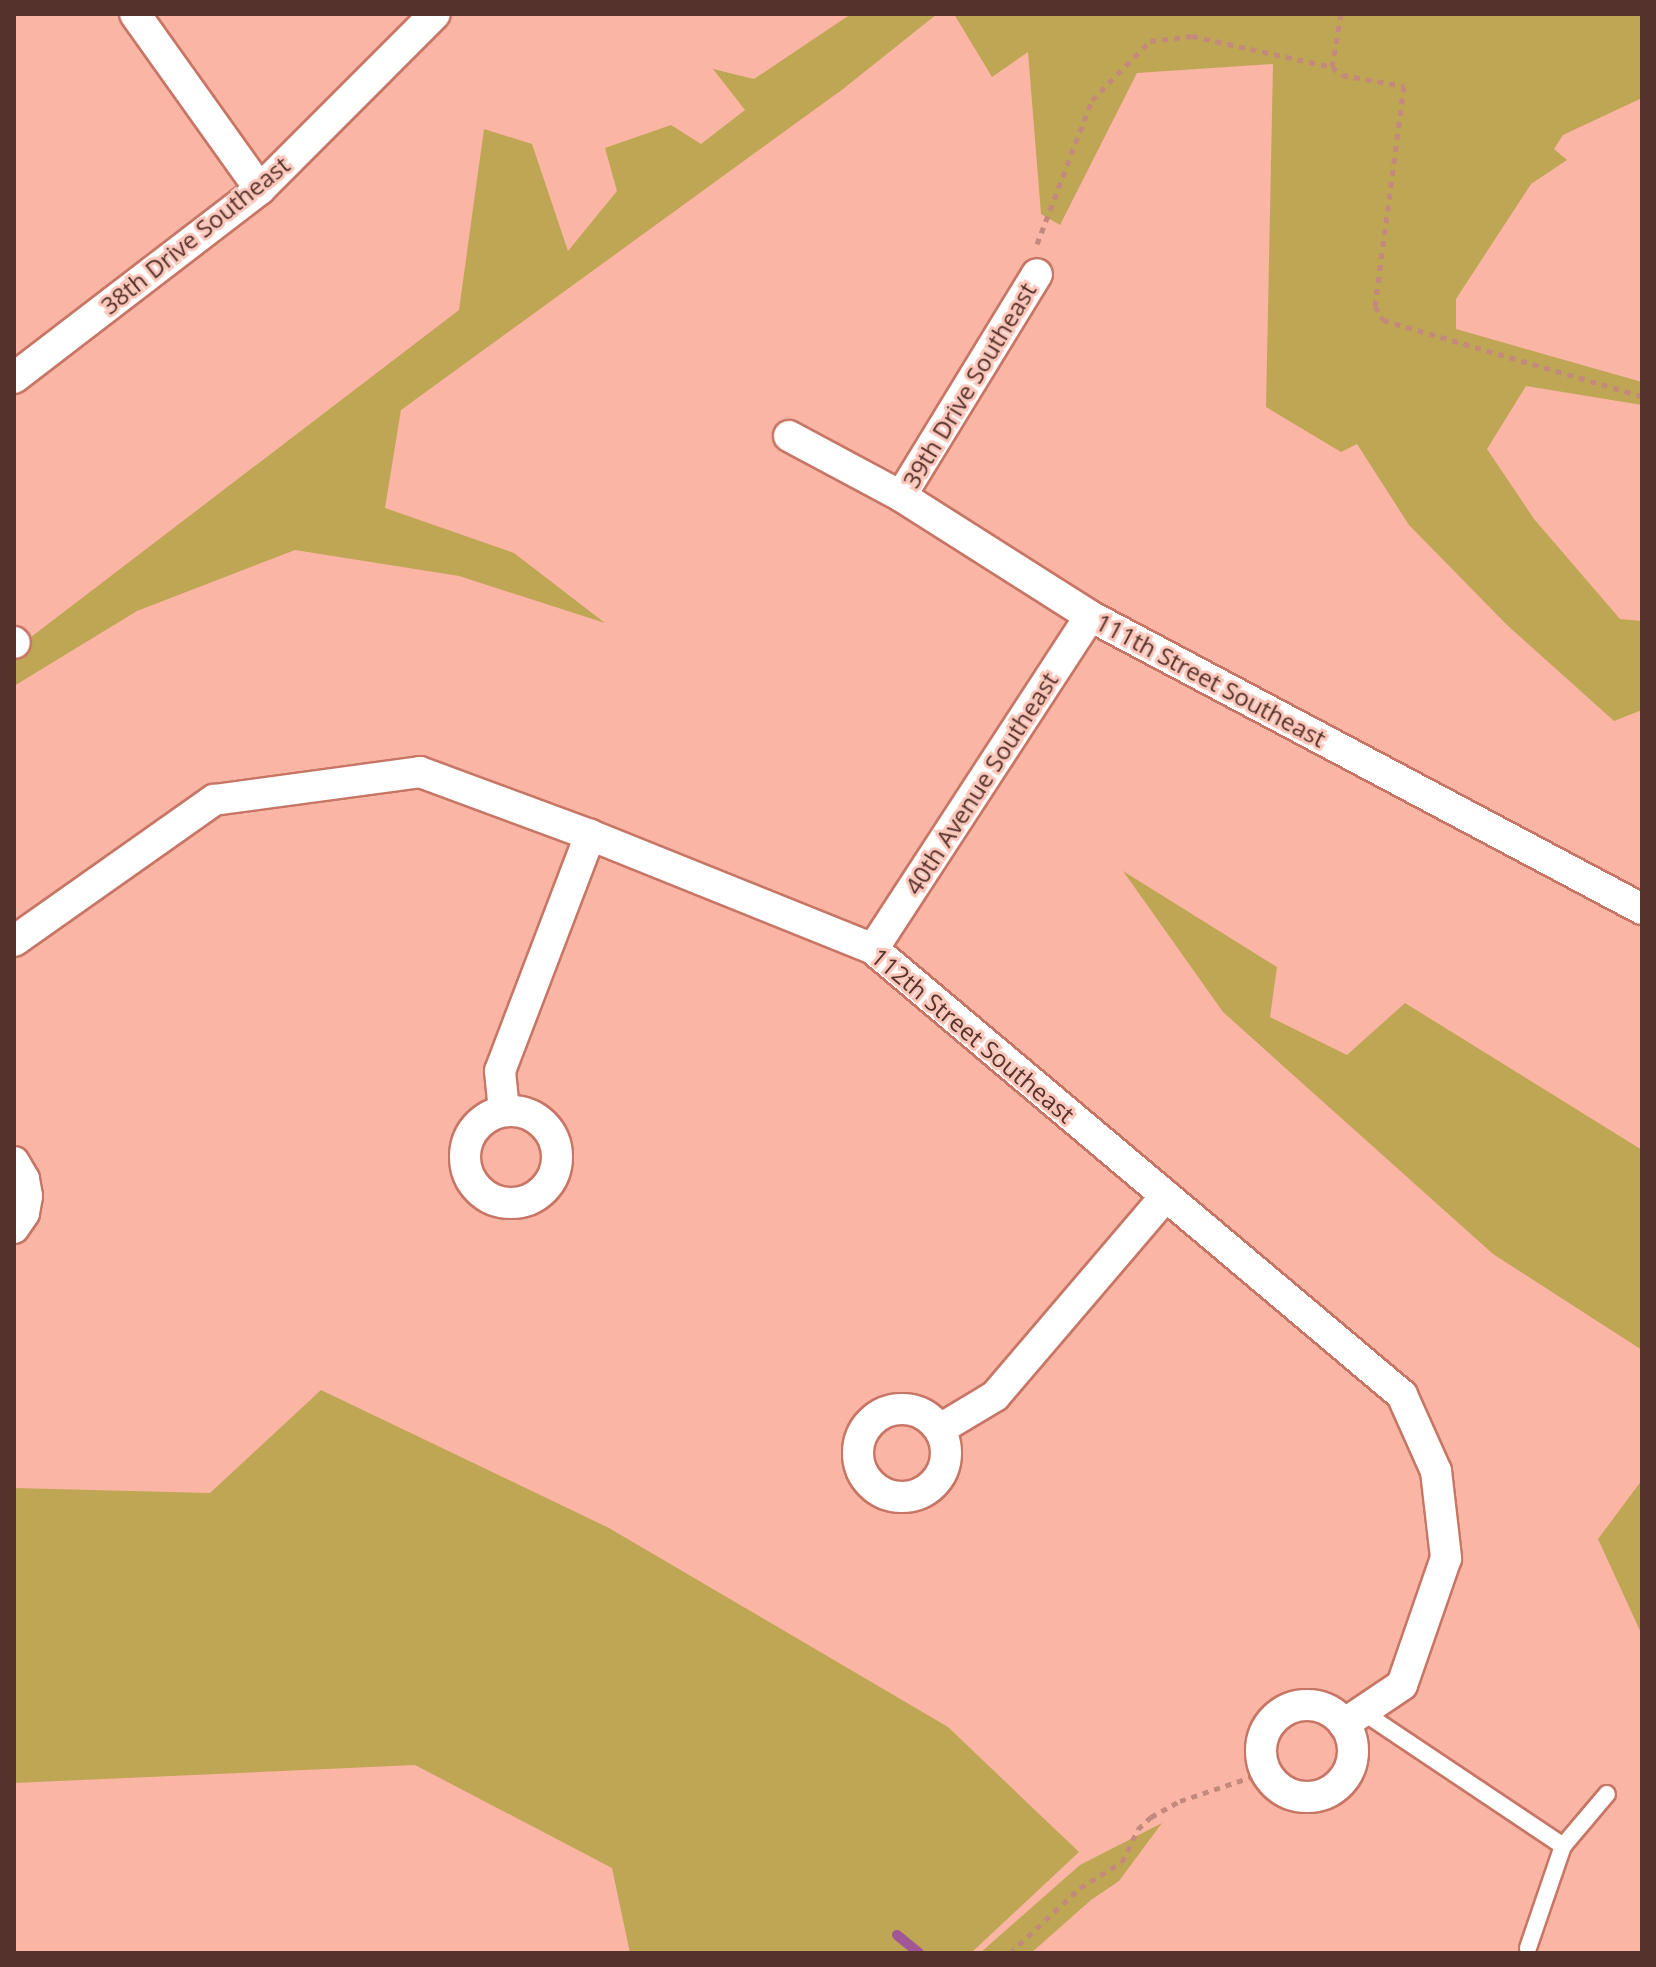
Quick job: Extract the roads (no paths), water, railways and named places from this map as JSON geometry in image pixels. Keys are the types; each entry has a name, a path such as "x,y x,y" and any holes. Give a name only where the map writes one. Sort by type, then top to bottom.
{"street":[{"path":"135,14 260,189"},
{"name":"38th Drive Southeast","path":"14,378 260,189 435,14"},
{"name":"39th Drive Southeast","path":"901,496 1037,274"},
{"name":"111th Street Southeast","path":"789,436 901,496 1090,616 1642,909"},
{"name":"40th Avenue Southeast","path":"873,949 1090,616"},
{"name":"112th Street Southeast","path":"14,941 214,800 420,772 590,835 873,949 1402,1395 1436,1471 1446,1558 1402,1685 1353,1718"},
{"path":"504,1111 500,1071 590,835"},
{"path":"14,1162 24,1179 27,1196 24,1213 14,1228"},
{"path":"940,1429 995,1396 1166,1196"},
{"path":"1298,1705 1316,1706 1353,1718 1352,1763 1344,1778 1331,1790 1315,1796 1292,1795 1277,1786 1266,1772 1261,1756 1262,1739 1270,1723 1282,1712 1298,1705"}],"lane":[{"path":"1353,1718 1563,1846"},
{"path":"1528,1948 1563,1846 1607,1794"}],"waterway":[{"path":"897,1935 919,1953"}]}
